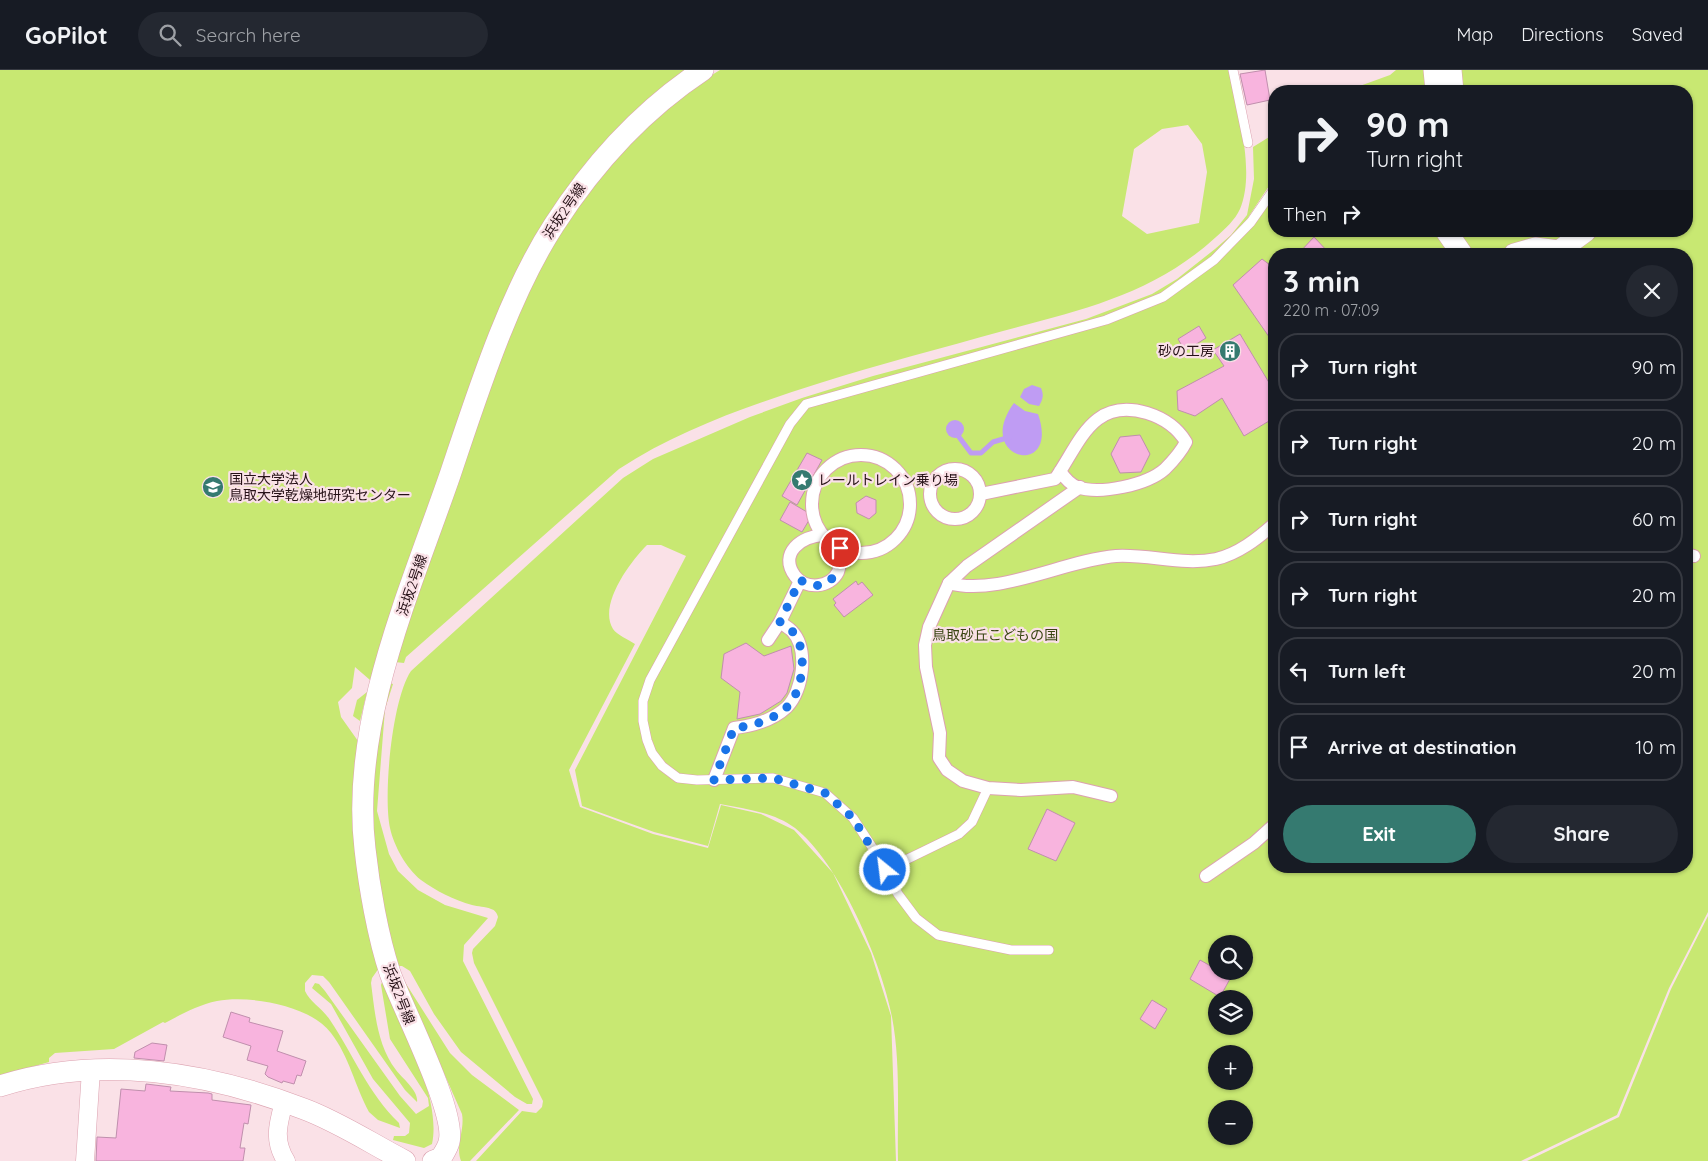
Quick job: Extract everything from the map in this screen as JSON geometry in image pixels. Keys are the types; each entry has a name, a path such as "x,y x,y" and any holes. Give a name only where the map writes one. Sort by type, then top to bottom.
{"street":[{"name":"浜坂2号線","path":"433,1161 441,1158 450,1141 443,1099 390,972 364,847 363,797 370,728 382,673 468,421 528,269 553,227 595,166 631,127 703,70"},
{"path":"1434,70 1435,85"},
{"path":"1451,70 1453,85"},
{"path":"1450,237 1458,248"},
{"path":"1562,248 1577,237"},
{"path":"981,494 1055,479 1083,432 1106,412 1134,410 1161,418 1181,433 1186,442 1182,451 1164,470 1136,484 1098,490 1080,487 1065,478 1060,471"},
{"path":"870,456 890,464 904,480 910,501 906,526 889,545 865,553 852,552 840,548 823,536 814,516 813,494 816,484 826,471 838,461 848,457 870,456"},
{"path":"953,469 969,473 976,478 981,494 976,510 970,515 954,520 938,514 930,499 930,490 938,475 953,469"},
{"path":"1080,487 967,566 948,584 929,627 925,645 926,667 940,733 939,758 947,770 963,781 988,788 1021,790 1073,787 1111,796"},
{"path":"910,501 930,499"},
{"path":"948,584 972,588 1088,560 1118,556 1195,562 1216,559 1237,553 1268,529"},
{"path":"823,536 802,539 793,550 790,563 795,576 800,580 816,586 832,580 840,566 840,548"},
{"path":"768,640 780,622 800,580"},
{"path":"714,780 734,728 749,727 770,719 787,706 797,691 801,670 801,647 793,632 780,622"},
{"path":"1206,876 1254,843 1268,830"},
{"path":"85,1161 91,1070"},
{"path":"0,1086 52,1072 91,1070 157,1071 227,1083 305,1110 405,1161"},
{"path":"284,1102 276,1127 278,1146 286,1161"}],"lane":[{"path":"1232,70 1248,143"},
{"path":"1048,950 1011,950 938,935 916,918 898,894 853,818 825,793 773,778 714,780 678,778 662,766 652,753 643,721 643,702 650,680 790,424 806,404 1088,326 1163,297 1214,260 1251,222 1268,198"},
{"path":"885,870 959,834 972,822 988,788"}],"green space":[{"name":"国立大学法人 鳥取大学乾燥地研究センター","path":"0,70 689,70 550,213 381,645 370,680 355,667 352,688 338,702 341,717 358,741 353,820 355,853 359,882 379,968 371,983 378,1028 390,1060 396,1070 413,1089 417,1102 405,1090 323,976 312,975 305,983 305,991 330,1020 370,1087 399,1123 400,1128 378,1120 369,1112 343,1051 331,1033 321,1023 309,1015 294,1009 262,1001 231,1000 210,1003 190,1010 165,1023 163,1022 114,1049 55,1053 49,1058 49,1062 0,1076"},
{"path":"720,70 1229,70 1244,140 1246,177 1244,194 1238,213 1219,234 1192,257 1168,273 1142,286 1089,307 865,369 768,400 716,419 642,455 619,469 406,657 404,663 395,662 394,659 504,349 534,278 563,229 600,176 644,129 693,88","holes":["1188,125 1202,144 1207,172 1199,223 1147,234 1122,216 1134,149 1162,129"]},
{"path":"1396,70 1424,70 1425,85 1362,85 1390,75"},
{"name":"鳥取砂丘こどもの国","path":"1458,70 1708,70 1708,912 1669,988 1617,1115 1521,1161 898,1161 898,1071 895,1035 887,995 869,942 834,875 871,953 891,1016 896,1161 476,1161 522,1111 536,1113 542,1107 543,1101 474,963 473,949 495,926 498,917 496,913 489,908 472,905 452,898 421,880 406,863 392,835 388,813 391,748 399,703 404,684 411,671 623,478 653,459 750,417 802,398 873,376 1086,319 1152,294 1177,279 1231,235 1247,215 1254,179 1253,147 1268,138 1268,188 1245,222 1268,190 1268,237 1693,237 1693,85 1459,85","holes":["647,545 661,545 686,556 575,770 582,806 654,832 708,846 720,804 759,812 778,818 795,828 811,844 832,872 794,830 761,814 721,805 708,848 653,834 580,807 569,770 635,644 613,629 609,619 610,608 618,584 632,562"]},
{"path":"389,683 393,684 385,709 377,811 389,854 398,871 418,890 445,905 488,918 464,945 463,961 533,1099 532,1104 527,1104 515,1097 461,1052 434,1014 410,971 402,966 396,966 380,906 370,800 374,752"},
{"path":"367,692 360,721 353,716 357,700"},
{"path":"1708,916 1708,1161 1527,1161 1619,1117 1671,989"},
{"path":"401,976 450,1053 472,1075 519,1110 470,1161 461,1161 459,1155 462,1114"},
{"path":"383,979 426,1083 434,1125 432,1144 424,1148 393,1140 394,1136 405,1136 409,1133 410,1123 373,1079 331,1004 312,988 315,983 319,984 325,991 400,1096 416,1114 429,1106 428,1098 390,1039 381,985"}],"shaded area":[{"path":"1032,385 1042,390 1043,397 1039,406 1029,404 1020,397 1024,389"},
{"path":"1014,403 1025,411 1038,414 1042,435 1038,448 1029,455 1019,455 1009,449 1003,438 1004,423"},
{"path":"955,420 961,423 964,429 961,435 955,438 949,435 946,429 949,423"}],"building":[{"path":"1265,70 1268,100 1247,105 1240,74"},
{"path":"1314,237 1324,248 1304,248"},
{"path":"1262,259 1268,264 1268,335 1233,285"},
{"path":"1199,326 1206,338 1185,351 1178,339"},
{"path":"1240,334 1268,381 1268,422 1244,436 1222,398 1195,416 1178,410 1177,391 1224,366 1213,350"},
{"path":"1140,435 1150,454 1141,472 1120,473 1111,454 1120,437"},
{"path":"807,453 822,460 797,505 782,496"},
{"path":"866,496 876,500 876,513 869,519 857,513 856,503"},
{"path":"790,502 812,515 802,532 780,520"},
{"path":"856,581 858,585 862,582 873,595 844,617 834,605 836,603 833,599"},
{"path":"746,643 764,656 791,646 794,669 787,693 781,701 760,714 737,719 740,692 721,678 724,654"},
{"path":"1047,809 1075,823 1056,861 1028,849"},
{"path":"1200,960 1208,964 1208,980 1229,980 1224,990 1208,990 1190,979"},
{"path":"1152,1000 1167,1009 1155,1029 1140,1019"},
{"path":"231,1012 250,1018 249,1022 283,1031 277,1051 306,1061 301,1076 297,1075 294,1084 283,1081 282,1083 268,1077 265,1074 268,1066 247,1060 251,1046 223,1037"},
{"path":"152,1043 167,1045 164,1061 134,1058 135,1052"},
{"path":"146,1084 171,1087 170,1091 208,1093 212,1094 212,1100 251,1105 248,1124 244,1123 240,1148 245,1148 243,1161 96,1161 97,1137 116,1138 121,1089 145,1091"}],"waterway":[{"path":"956,433 971,453 981,453 993,442 1010,437"}],"place":[{"name":"砂の工房","path":"1230,351"},
{"name":"レールトレイン乗り場","path":"802,480"},
{"name":"国立大学法人 鳥取大学乾燥地研究センター","path":"213,487"}],"route":[{"path":"840,548 840,566 837,574 832,580 816,586 808,585 800,580 780,622 793,632 801,647 801,670 797,691 787,706 770,719 749,727 734,728 730,733 714,780 773,778 825,793 853,818 885,870"}]}
